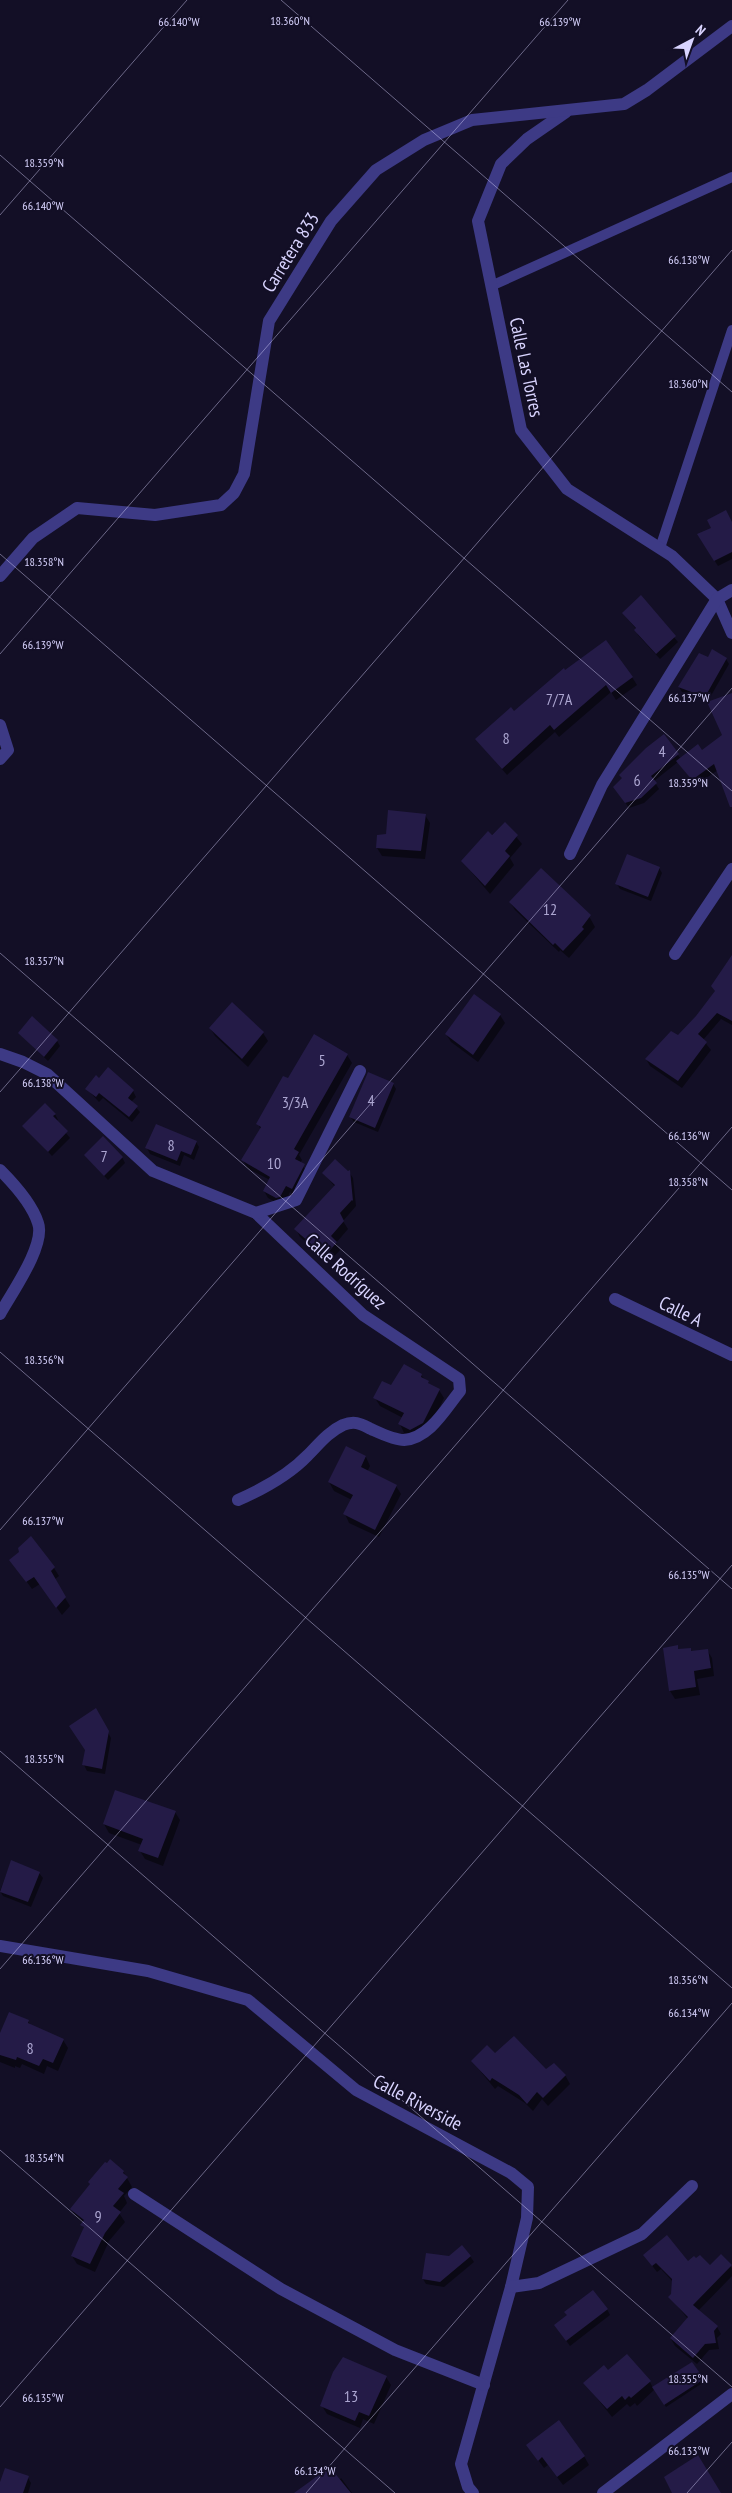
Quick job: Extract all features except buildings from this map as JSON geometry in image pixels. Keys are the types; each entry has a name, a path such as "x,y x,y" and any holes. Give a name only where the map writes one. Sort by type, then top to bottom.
{"street":[{"name":"Carretera 833","path":"0,576 33,538 77,508 155,515 221,505 234,493 244,474 269,321 330,221 376,170 424,140 472,120 566,112 624,104 647,90 732,26"},
{"name":"Calle Las Torres","path":"566,112 527,139 501,164 478,221 521,430 567,489 672,556 717,599 732,633"},
{"path":"570,854 602,785 717,599 732,590"},
{"path":"0,724 8,750 0,759"},
{"path":"675,954 732,869"},
{"name":"Calle Rodríguez","path":"0,1054 23,1062 47,1074 153,1171 256,1213 363,1315 459,1379 460,1390 433,1425 419,1435 403,1440 356,1422 343,1426 330,1433 283,1476 260,1491 238,1500"},
{"path":"256,1213 296,1200 360,1071"},
{"path":"0,1170 28,1204 39,1224 38,1243 0,1314"},
{"name":"Calle A","path":"615,1299 732,1355"},
{"name":"Calle Riverside","path":"0,1946 148,1971 248,2000 356,2090 511,2173 528,2187 527,2218 512,2287 462,2464 468,2487 473,2493"},
{"path":"512,2287 539,2283 642,2234 692,2186"},
{"path":"134,2194 281,2289 395,2350 484,2385"},
{"path":"603,2493 732,2394"}],"lane":[{"path":"491,286 732,177"},
{"path":"660,548 732,330"}]}
